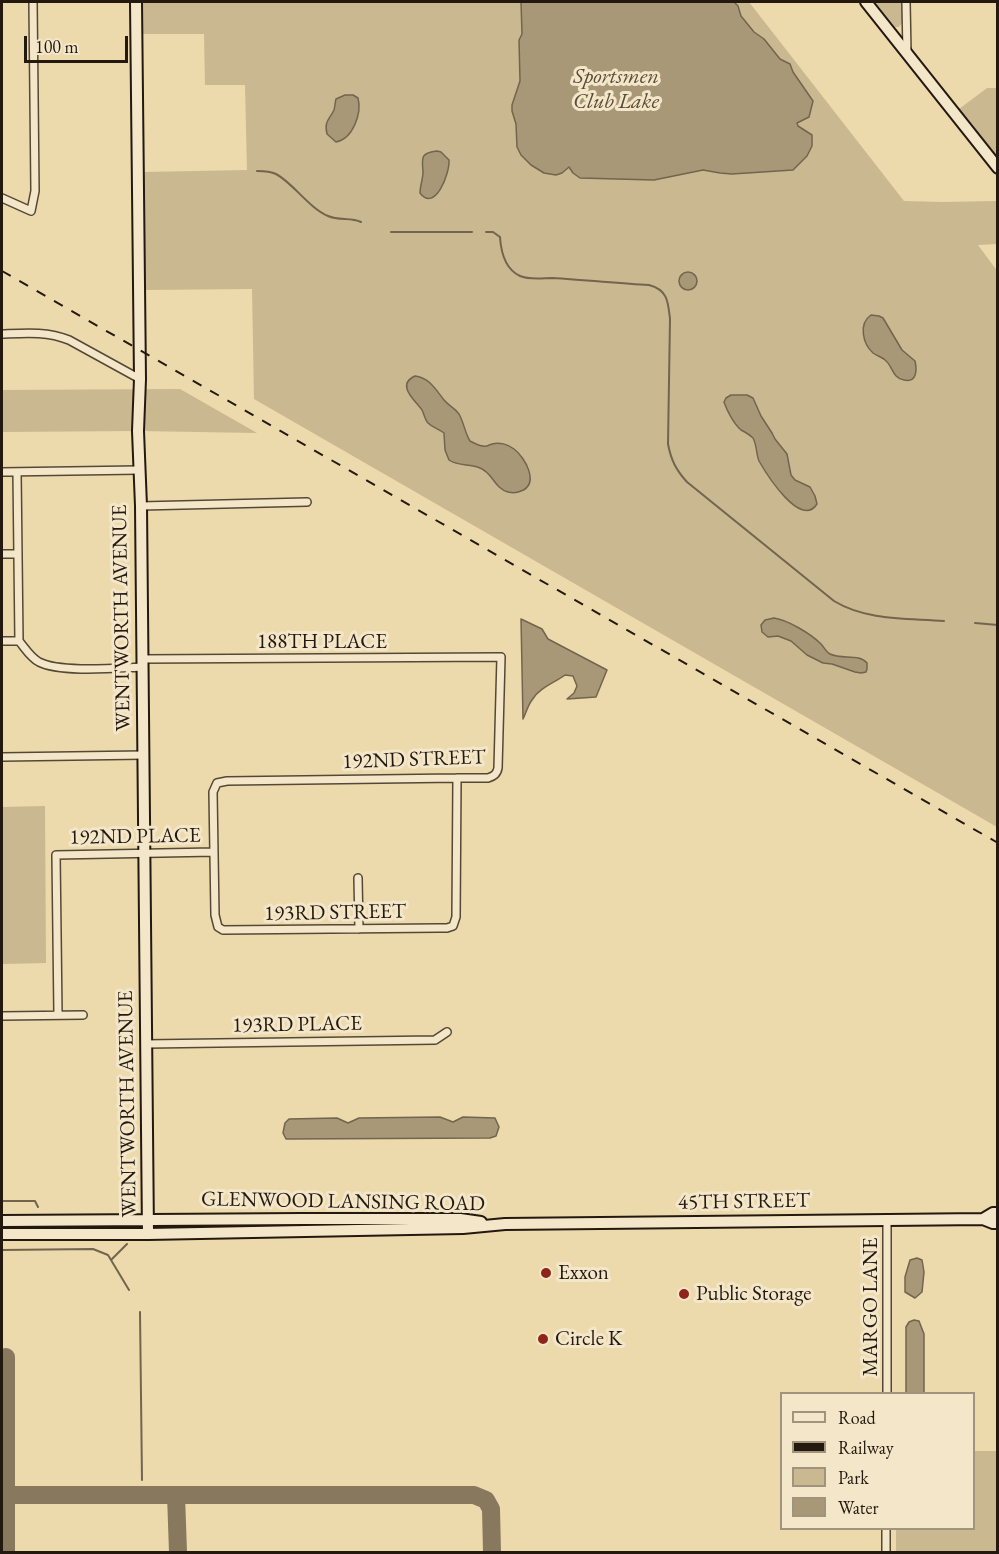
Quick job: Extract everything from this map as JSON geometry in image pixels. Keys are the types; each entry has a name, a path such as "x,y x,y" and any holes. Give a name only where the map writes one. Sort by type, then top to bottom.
{"main road":[{"name":"WENTWORTH AVENUE","path":"136,2 140,379 138,431 143,663 148,1234"},
{"path":"866,2 998,168"},
{"name":"45TH STREET","path":"982,1219 998,1213"},
{"name":"GLENWOOD LANSING ROAD","path":"2,1221 460,1219 505,1224"},
{"name":"45TH STREET","path":"505,1224 982,1219 998,1223"},
{"name":"GLENWOOD LANSING ROAD","path":"2,1234 148,1234 463,1228 505,1224"}],"street":[{"path":"2,198 31,211 35,191 33,2"},
{"path":"906,2 907,54"},
{"path":"2,333 44,333 57,336 69,340 140,379"},
{"path":"2,472 139,470"},
{"path":"2,641 19,641 17,472"},
{"path":"141,506 307,502"},
{"path":"2,554 18,554"},
{"name":"188TH PLACE","path":"19,641 32,657 54,668 143,663 501,657"},
{"name":"192ND STREET","path":"214,852 213,792 217,783 227,781 488,778 496,774 501,657"},
{"path":"2,757 144,755"},
{"name":"193RD STREET","path":"214,852 215,915 218,927 224,930 447,928 453,926 456,917 457,778"},
{"name":"192ND PLACE","path":"58,1015 56,855 214,852"},
{"path":"358,878 359,929"},
{"path":"2,1016 83,1016"},
{"name":"193RD PLACE","path":"146,1044 435,1040 447,1032"},
{"name":"MARGO LANE","path":"887,1220 887,1392"},
{"path":"886,1530 886,1552"}],"green space":[{"path":"142,2 749,2 904,201 997,201 997,244 978,245 998,272 997,827 254,399 252,289 144,290 143,172 247,170 245,85 205,85 204,34 143,34"},
{"path":"875,2 902,2 902,23 899,27 895,27"},
{"path":"987,88 997,88 997,158 959,109"},
{"path":"180,389 257,433 2,432 2,390"},
{"path":"45,806 46,963 2,964 2,807"},
{"path":"975,1451 997,1451 997,1552 896,1552 896,1530 975,1530"}],"water":[{"name":"Sportsmen Club Lake","path":"521,2 734,2 741,16 754,32 764,39 780,59 790,64 813,101 809,117 797,123 812,135 812,146 807,156 793,170 732,174 703,170 654,180 580,178 569,167 556,175 544,173 521,155 517,147 516,124 512,111 520,81"},
{"path":"345,95 358,98 359,111 351,131 342,140 336,142 327,134 327,123 334,110 336,99"},
{"path":"437,151 449,160 449,166 436,195 426,198 420,193 423,157"},
{"path":"684,272 692,272 697,277 695,288 684,290 679,285 679,277"},
{"path":"871,315 883,318 902,350 915,361 916,372 911,380 897,377 888,362 873,353 867,345 863,329 864,323"},
{"path":"415,376 429,382 457,412 470,441 485,446 495,443 503,444 512,447 518,453 529,470 527,488 518,492 508,492 500,488 484,470 449,460 445,450 444,433 428,423 422,410 409,393 407,384"},
{"path":"731,395 747,395 753,398 761,416 787,454 791,475 795,480 810,487 815,496 817,504 810,510 802,510 794,505 769,477 759,461 753,438 738,427 727,409 724,402"},
{"path":"774,618 805,632 817,640 830,654 864,660 867,663 866,672 855,672 823,663 807,655 791,641 778,636 768,637 762,632 761,625 765,620"},
{"path":"521,619 542,629 548,639 607,670 596,697 567,699 574,693 577,686 573,676 565,675 535,696 523,719"},
{"path":"440,1117 453,1122 463,1117 495,1118 499,1127 496,1136 490,1138 286,1139 283,1133 285,1123 289,1119 337,1118 348,1123 359,1118"},
{"path":"917,1258 922,1260 924,1272 922,1292 915,1298 905,1292 905,1277 910,1260"},
{"path":"919,1321 924,1334 924,1392 906,1392 906,1327 909,1322"}],"waterway":[{"path":"257,171 276,174 328,216 361,222"},
{"path":"391,232 472,232"},
{"path":"486,232 493,232 500,237 501,249 507,265 520,276 649,285 660,290 666,298 670,319 668,444 674,464 683,478 834,601 874,615 944,621"},
{"path":"975,623 998,625"},
{"path":"2,1201 35,1201 38,1207"},
{"path":"112,1259 127,1244"},
{"path":"2,1250 93,1249 108,1255 129,1290"},
{"path":"140,1312 142,1480"}],"taxiway":[{"path":"6,1357 6,1552"},
{"path":"2,1495 474,1495 486,1500 491,1509 492,1552"},
{"path":"176,1495 178,1552"}],"railway":[{"path":"2,271 998,843"}],"place":[{"name":"Exxon","path":"546,1273"},
{"name":"Public Storage","path":"684,1294"},
{"name":"Circle K","path":"543,1339"}]}
